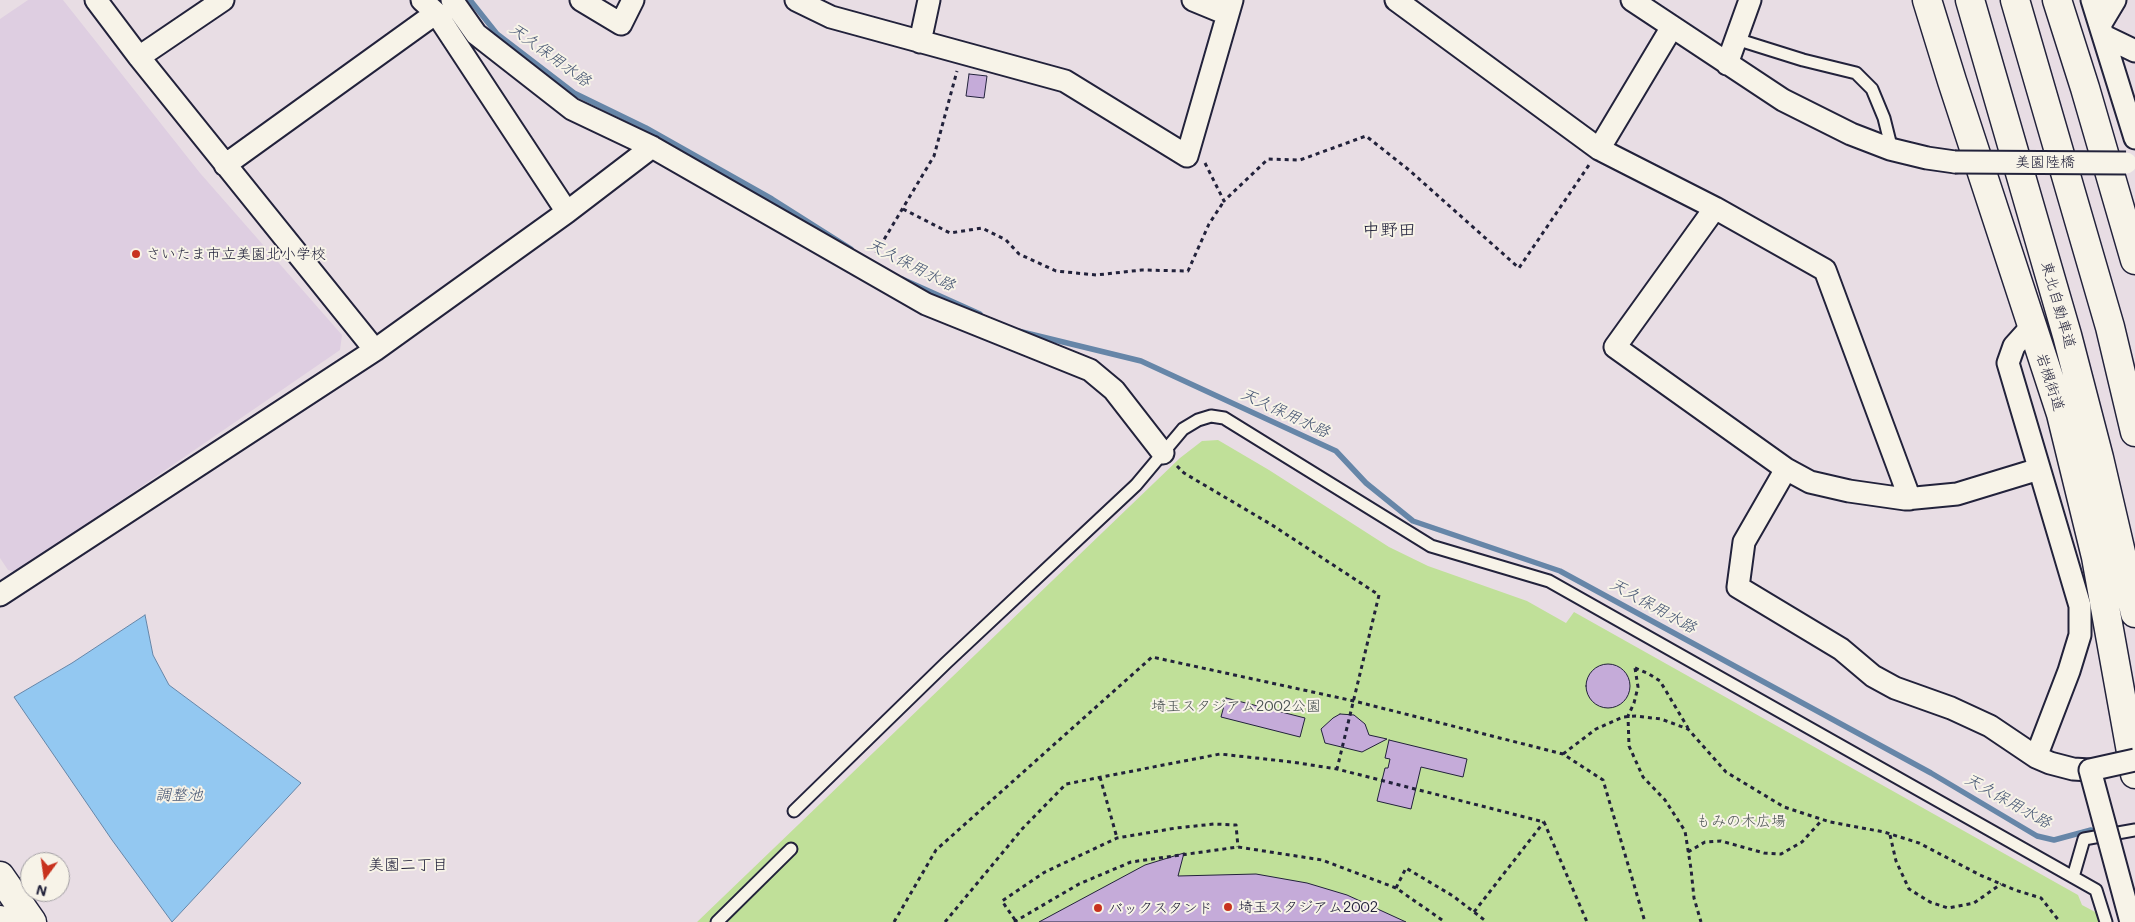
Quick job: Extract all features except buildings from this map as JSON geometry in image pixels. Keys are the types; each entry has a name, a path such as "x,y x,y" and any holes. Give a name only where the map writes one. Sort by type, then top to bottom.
{"main road":[{"name":"岩槻街道","path":"1927,0 2061,414 2096,557 2135,774"},
{"name":"東北自動車道","path":"1970,0 2067,335 2135,613"},
{"path":"2014,0 2110,327 2135,432"},
{"path":"2057,0 2085,88 2135,260"},
{"path":"0,876 32,922"}],"street":[{"path":"96,0 225,165 375,350"},
{"path":"139,57 223,0"},
{"path":"581,0 621,24 633,0"},
{"path":"796,0 830,8 920,42 1065,81 1187,156 1230,7 1193,0"},
{"path":"920,42 929,0"},
{"path":"1396,0 1598,149 1715,208 1825,270 1910,499"},
{"name":"美園陸橋","path":"1632,0 1783,100 1851,134 1892,150 1954,162 2131,163"},
{"path":"1727,64 1750,0"},
{"path":"2092,0 2135,138"},
{"path":"2102,31 2115,0"},
{"path":"225,165 437,4"},
{"path":"437,4 572,109 652,147 926,304 1090,370 1114,390 1162,453"},
{"path":"437,4 567,212"},
{"path":"1598,149 1672,27"},
{"path":"2102,31 2135,51"},
{"path":"4,585 375,350 567,212 652,147"},
{"path":"1715,208 1615,347 1786,469 1810,482 1849,491 1910,499 1957,494 2039,469"},
{"path":"2032,326 2014,346 2008,363 2080,606 2080,635 2036,757"},
{"path":"1786,469 1744,542 1738,587 1841,649 1873,676 1895,688 1951,708 1990,726 2036,757 2066,767 2090,770 2135,760"},
{"path":"2080,615 2104,603"},
{"path":"2090,770 2131,922"}],"lane":[{"path":"1736,38 1803,60 1856,73 1872,89 1884,118 1892,150"},
{"path":"794,811 946,663 1136,484 1183,429 1198,420 1211,416 1224,418 1431,546 1549,581 2073,876 2096,890 2106,922"},
{"path":"2073,876 2084,840 2135,830"},
{"path":"716,922 792,849"}],"path":[{"path":"866,270 934,156 962,53"},
{"path":"903,209 950,232 982,228 1006,240 1019,254 1056,271 1096,275 1142,270 1188,271 1209,224 1224,201 1268,159 1300,160 1366,136 1409,170 1519,268 1598,149"},
{"path":"1193,137 1224,201"},
{"path":"1162,453 1184,473 1272,526 1379,595 1337,769"},
{"path":"894,922 936,850 1152,657 1354,701 1563,754 1603,780 1645,922"},
{"path":"1701,922 1694,898 1685,831 1665,800 1643,777 1629,746 1628,716 1638,687 1634,668 1660,681 1688,729 1726,772 1784,808 1822,820 1890,834 1919,843 2001,884 2041,898 2060,922"},
{"path":"1563,754 1596,729 1628,716 1661,718 1688,729"},
{"path":"945,922 1023,828 1066,784 1220,754 1337,769 1544,822"},
{"path":"1100,777 1117,838"},
{"path":"1688,852 1705,842 1722,842 1757,852 1781,854 1802,842 1822,820"},
{"path":"1544,822 1587,922"},
{"path":"1474,912 1544,822"},
{"path":"1238,847 1236,825 1214,824 1176,828 1117,838 1045,872 1002,901 1014,921 1079,884 1130,862 1238,847 1322,860 1396,888 1445,922"},
{"path":"1890,834 1896,861 1909,888 1930,902 1948,908 1974,903 2001,884"},
{"path":"1396,888 1406,868 1429,880 1487,922"}],"shaded area":[{"name":"さいたま市立美園北小学校","path":"28,0 63,0 200,173 342,335 340,350 17,572 8,570 0,558 0,19"}],"green space":[{"name":"埼玉スタジアム2002公園","path":"1218,440 1269,470 1389,547 1428,566 1527,601 1566,623 1574,612 2078,895 2082,905 2097,913 2099,922 697,922 1180,458 1202,441"}],"water":[{"name":"調整池","path":"145,615 153,655 169,685 301,783 172,922 112,840 14,697 72,663"}],"waterway":[{"name":"天久保用水路","path":"470,0 497,34 574,93 646,128 772,199 851,249"},
{"name":"天久保用水路","path":"902,279 980,314"},
{"name":"天久保用水路","path":"1018,331 1141,361 1336,451 1366,483 1413,521 1560,571 1931,773 2037,836 2054,840 2091,830"}],"place":[{"name":"さいたま市立美園北小学校","path":"136,254"},
{"name":"埼玉スタジアム2002","path":"1228,907"},
{"name":"バックスタンド","path":"1098,908"}],"district":[{"name":"中野田","path":"1389,230"},
{"name":"美園二丁目","path":"408,865"}],"park label":[{"name":"もみの木広場","path":"1741,821"}]}
